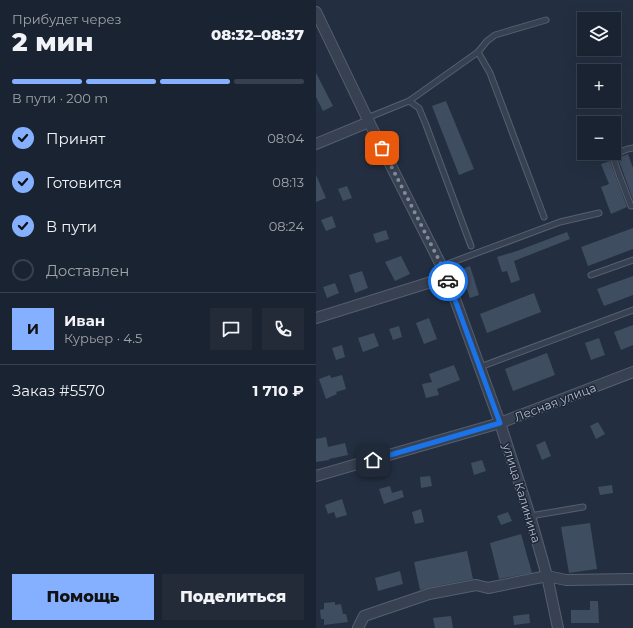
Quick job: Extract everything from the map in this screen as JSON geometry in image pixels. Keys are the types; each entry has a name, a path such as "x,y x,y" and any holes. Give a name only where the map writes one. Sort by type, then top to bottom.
{"street":[{"name":"улица Калинина","path":"316,12 368,120 447,277 500,423 530,516 547,576 558,628"},
{"path":"316,144 368,120"},
{"path":"316,318 447,277"},
{"name":"Лесная улица","path":"316,476 500,423 633,372"},
{"path":"358,628 364,616 430,594 476,585 488,588 547,576 566,580 633,579"}],"lane":[{"path":"368,120 409,101 478,52 494,35 546,20"},
{"path":"478,52 490,73 544,217"},
{"path":"409,101 418,108 426,125 471,246"},
{"path":"631,206 613,157 626,149 633,148"},
{"path":"442,266 560,222 599,213"},
{"path":"591,275 633,260"},
{"path":"480,368 633,310"},
{"path":"530,516 583,507"}],"building":[{"path":"316,73 333,106 323,111 316,97"},
{"path":"446,101 474,169 459,175 432,106"},
{"path":"628,154 633,168 633,200 619,160 621,160 621,157"},
{"path":"610,161 627,207 611,214 601,187 609,184 601,164"},
{"path":"316,175 326,198 316,202"},
{"path":"347,186 352,198 343,201 338,189"},
{"path":"332,216 336,227 326,231 321,220"},
{"path":"633,228 633,249 588,266 581,247"},
{"path":"386,230 389,239 376,243 373,234"},
{"path":"567,232 570,239 514,261 520,280 511,283 507,271 502,272 497,257"},
{"path":"401,256 410,274 395,281 385,262"},
{"path":"470,266 479,295 470,298 460,270"},
{"path":"362,271 368,288 355,293 349,275"},
{"path":"633,276 633,295 604,306 597,289"},
{"path":"335,283 339,293 327,298 323,287"},
{"path":"534,293 541,312 487,333 480,314"},
{"path":"429,318 437,339 424,344 416,323"},
{"path":"633,325 633,345 621,350 614,332"},
{"path":"399,326 402,337 393,340 389,329"},
{"path":"374,333 379,346 363,352 358,338"},
{"path":"599,338 605,355 591,360 585,343"},
{"path":"342,345 345,357 336,360 332,348"},
{"path":"547,353 555,375 513,391 505,369"},
{"path":"454,365 460,380 437,389 439,395 426,398 422,384 432,382 429,374"},
{"path":"330,375 331,378 342,375 346,389 336,392 337,394 326,399 319,379"},
{"path":"598,422 605,434 596,439 590,426"},
{"path":"326,437 328,447 345,443 348,455 316,462 316,439"},
{"path":"545,441 551,456 542,460 536,445"},
{"path":"482,460 486,471 474,475 471,463"},
{"path":"430,476 432,486 421,488 420,477"},
{"path":"612,485 613,493 600,495 598,487"},
{"path":"390,486 392,493 402,490 404,497 384,504 379,489"},
{"path":"342,499 347,515 336,518 334,512 328,514 325,505"},
{"path":"421,509 424,522 415,524 412,512"},
{"path":"508,512 512,521 501,525 497,516"},
{"path":"590,523 597,569 569,573 561,527"},
{"path":"521,534 532,573 499,579 490,543"},
{"path":"467,551 473,579 420,590 414,562"},
{"path":"400,571 403,584 378,591 375,578"},
{"path":"590,601 598,601 599,623 571,623 571,610 590,610"},
{"path":"335,602 335,605 341,604 343,614 346,614 348,622 324,625 324,619 321,619 320,610 324,609 324,603"},
{"path":"529,614 530,623 514,625 513,616"},
{"path":"451,616 453,628 435,628 433,618"}],"way so far":[{"path":"382,148 442,266 448,281"}],"route":[{"path":"373,460 500,423 448,281"}]}
